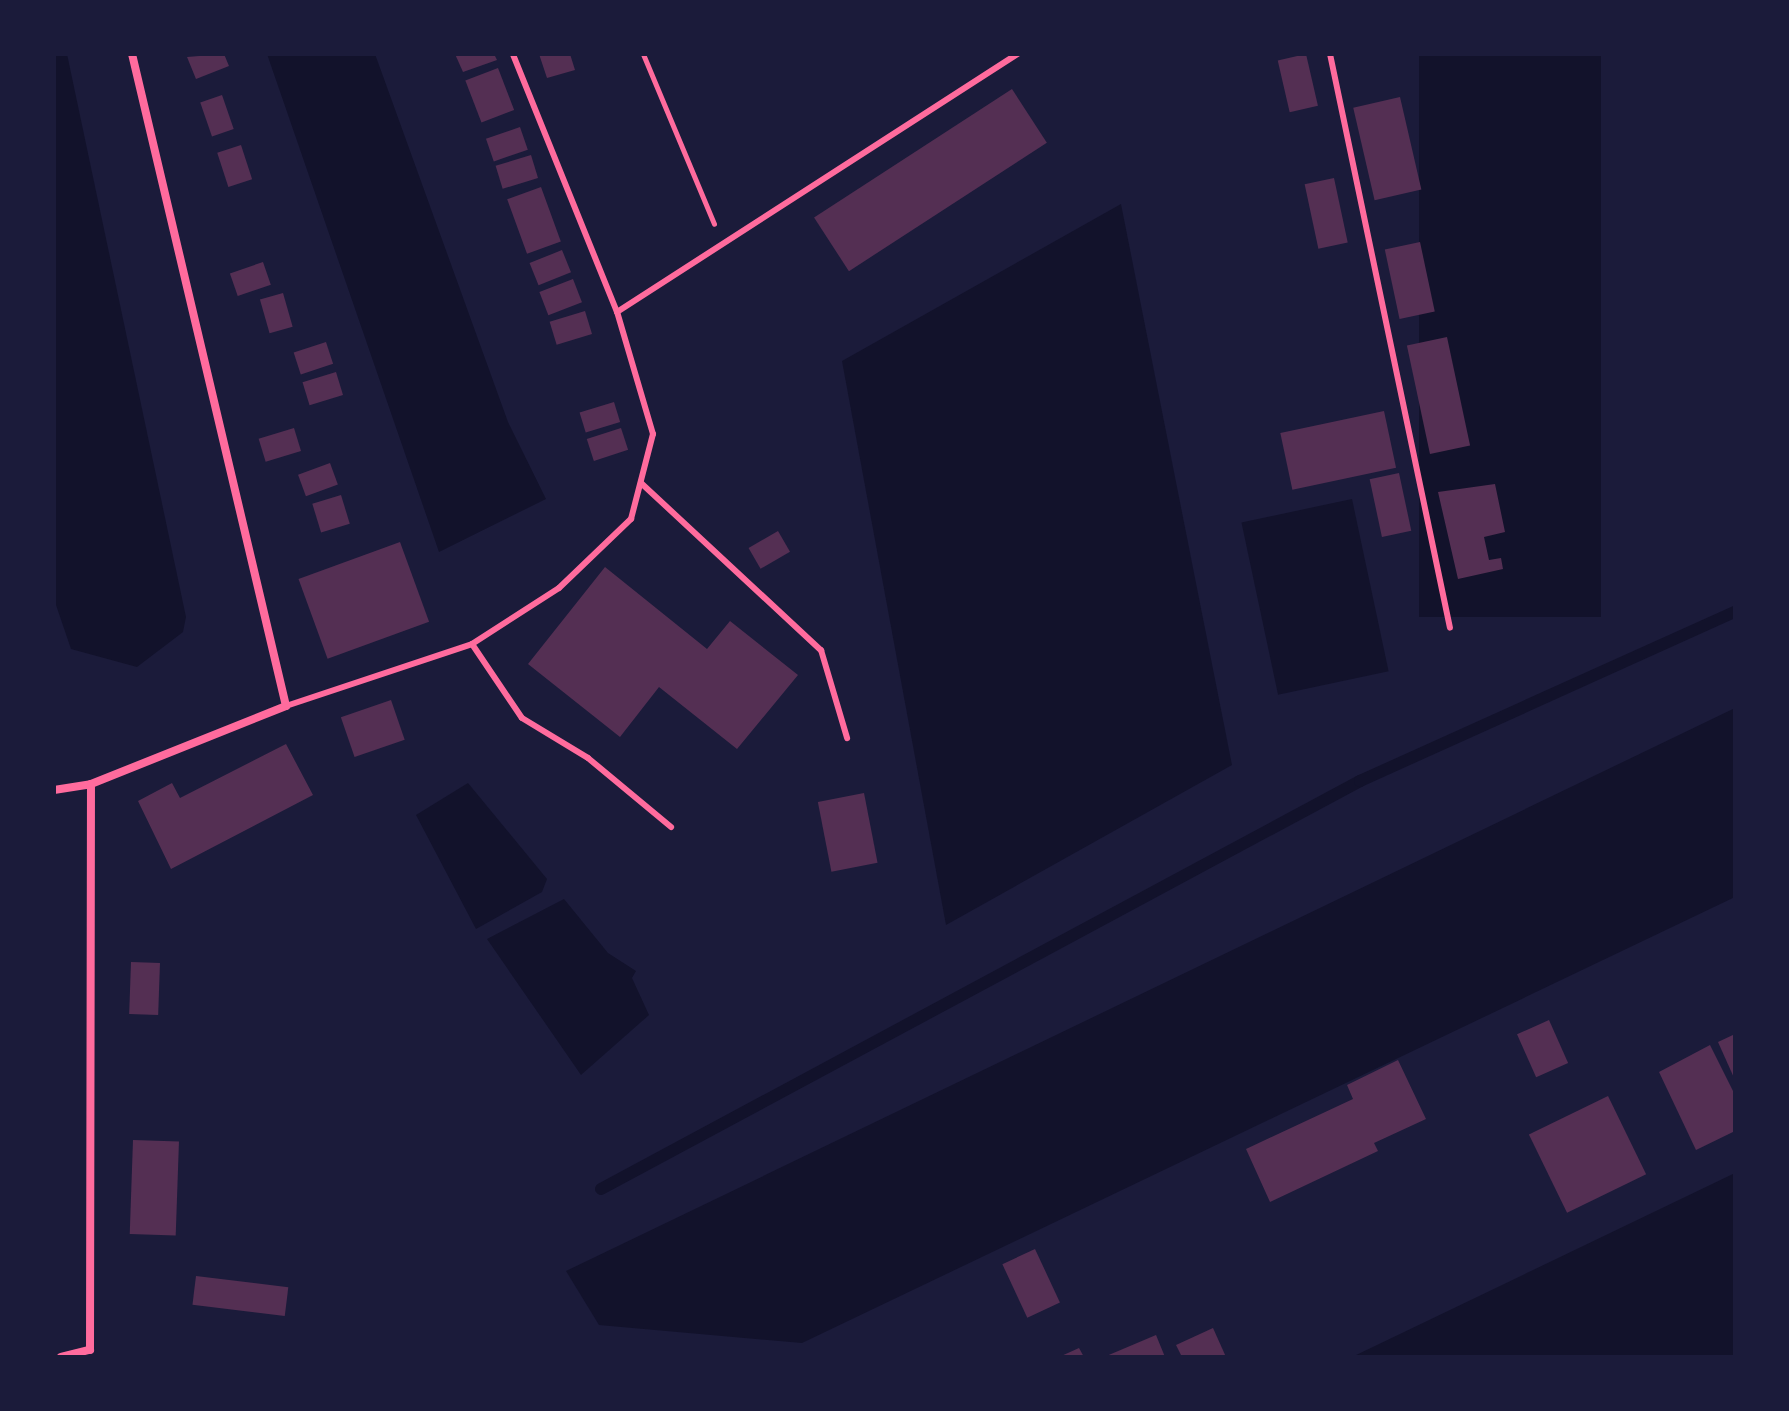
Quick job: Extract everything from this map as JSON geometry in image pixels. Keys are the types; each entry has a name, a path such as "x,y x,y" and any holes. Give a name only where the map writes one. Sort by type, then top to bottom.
{"street":[{"path":"54,790 91,784 286,706 132,54"},
{"path":"61,1357 90,1350 91,784"}],"lane":[{"path":"286,706 472,644 559,588 631,519 653,434 617,312 513,54"},
{"path":"617,312 724,247 1018,54"},
{"path":"1330,54 1450,628"},
{"path":"641,483 821,650 847,738"},
{"path":"472,644 522,718 588,758 671,827"}],"path":[{"path":"643,54 724,247"}],"shaded area":[{"path":"54,54 67,54 186,617 183,632 137,667 71,649 55,602"},
{"path":"267,54 375,54 508,422 546,499 439,552"},
{"path":"1419,54 1601,54 1601,617 1419,617"},
{"path":"1121,204 1232,765 946,925 842,361"},
{"path":"1352,499 1389,671 1278,695 1241,522"},
{"path":"1735,708 1735,897 802,1343 599,1325 566,1271"},
{"path":"468,783 547,879 542,892 476,929 416,815"},
{"path":"564,899 608,953 636,971 632,978 649,1015 581,1075 487,939"},
{"path":"1735,1173 1735,1357 1352,1357"}],"building":[{"path":"224,54 229,66 196,79 187,57"},
{"path":"455,54 494,54 497,60 463,72"},
{"path":"539,54 570,54 575,70 547,78"},
{"path":"1306,54 1318,106 1290,112 1278,61"},
{"path":"498,68 514,110 481,123 465,81"},
{"path":"1012,89 1047,143 849,271 814,218"},
{"path":"222,95 234,129 212,137 200,102"},
{"path":"1400,97 1421,190 1375,200 1353,108"},
{"path":"520,127 528,150 494,161 486,139"},
{"path":"241,145 252,179 228,187 217,153"},
{"path":"531,155 538,178 503,189 496,166"},
{"path":"1334,178 1348,243 1318,249 1305,184"},
{"path":"541,187 561,242 527,254 507,199"},
{"path":"1420,242 1435,311 1400,319 1385,249"},
{"path":"562,250 571,272 539,285 530,263"},
{"path":"263,262 271,285 238,296 230,273"},
{"path":"573,279 582,302 548,315 539,292"},
{"path":"283,293 293,327 270,333 260,300"},
{"path":"585,311 592,334 557,345 550,322"},
{"path":"1447,337 1470,446 1430,454 1407,346"},
{"path":"326,342 333,364 301,374 294,353"},
{"path":"336,372 343,395 310,405 303,382"},
{"path":"614,402 620,422 586,433 580,413"},
{"path":"1384,411 1396,468 1292,490 1280,433"},
{"path":"294,428 301,451 266,462 259,439"},
{"path":"621,428 628,450 594,461 587,439"},
{"path":"330,463 338,485 306,496 298,475"},
{"path":"1399,473 1411,531 1382,537 1370,479"},
{"path":"1495,484 1505,532 1484,537 1489,560 1501,558 1503,569 1458,579 1438,492"},
{"path":"341,495 350,524 321,532 312,504"},
{"path":"778,531 790,552 761,569 749,548"},
{"path":"400,542 429,622 328,659 299,579"},
{"path":"605,567 707,649 730,621 798,675 737,749 659,687 620,737 528,664"},
{"path":"391,700 405,740 355,757 341,717"},
{"path":"286,744 313,795 171,869 138,801 172,783 180,798"},
{"path":"864,793 878,863 831,872 818,802"},
{"path":"131,962 160,963 158,1015 129,1014"},
{"path":"1549,1020 1568,1063 1536,1077 1517,1034"},
{"path":"1735,1034 1735,1080 1718,1042"},
{"path":"1710,1045 1735,1095 1735,1131 1696,1150 1659,1072"},
{"path":"1398,1060 1426,1119 1374,1143 1378,1151 1270,1202 1246,1149 1353,1099 1347,1085"},
{"path":"1608,1096 1646,1174 1567,1213 1529,1135"},
{"path":"133,1140 179,1142 176,1236 130,1234"},
{"path":"1035,1249 1060,1302 1027,1318 1002,1264"},
{"path":"196,1276 288,1287 285,1316 192,1305"},
{"path":"1213,1328 1226,1357 1182,1357 1176,1345"},
{"path":"1156,1335 1165,1357 1104,1357"},
{"path":"1079,1348 1084,1357 1059,1357"}],"waterway":[{"path":"601,1189 1360,781 1735,612"}]}
